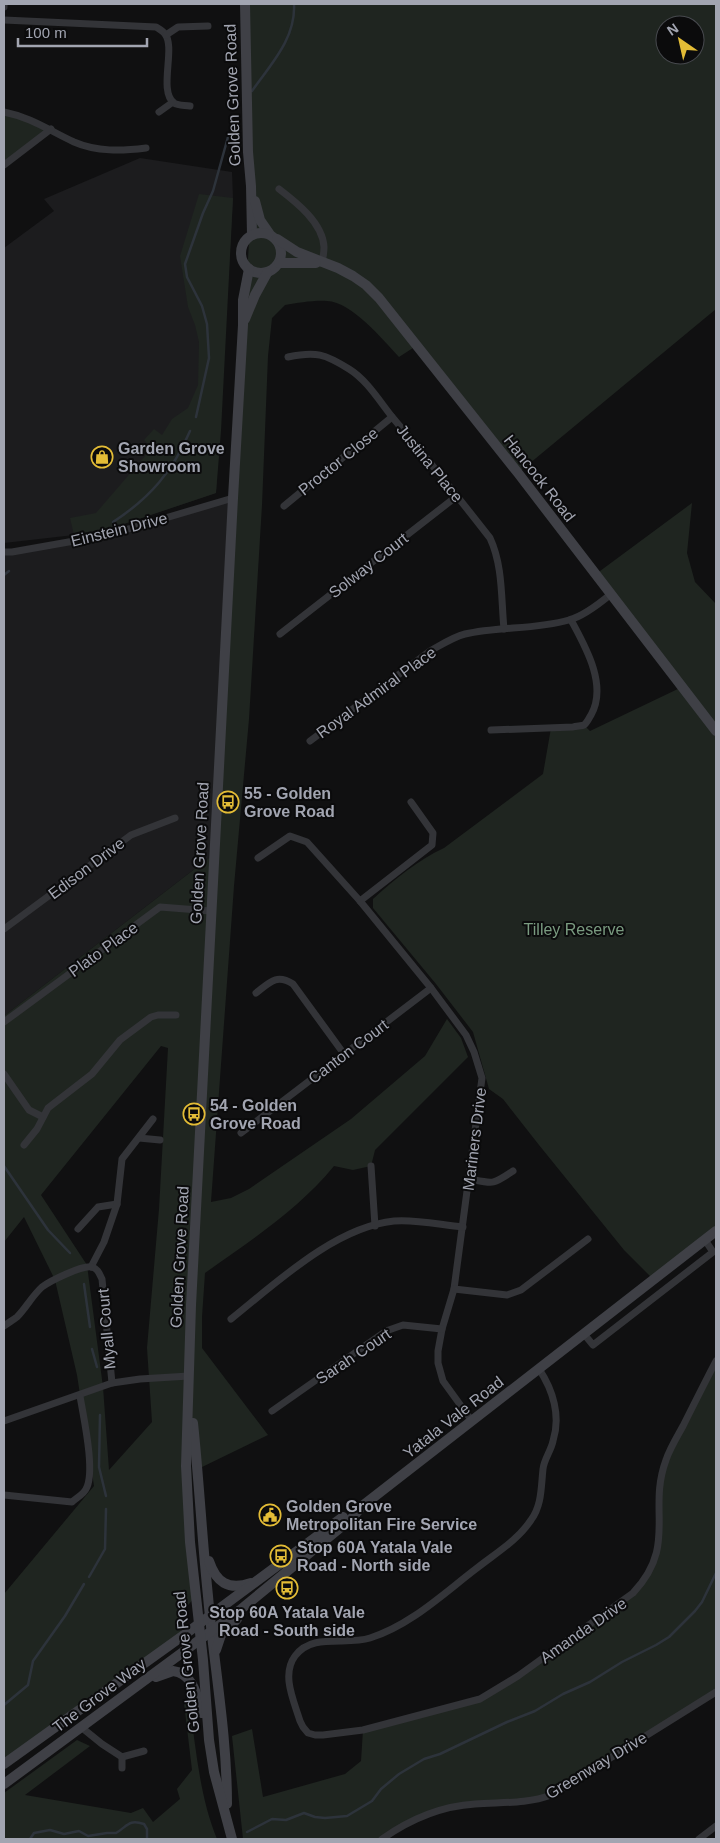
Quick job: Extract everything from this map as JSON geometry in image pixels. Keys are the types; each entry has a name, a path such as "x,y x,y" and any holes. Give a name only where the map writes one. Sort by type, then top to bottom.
{"main road":[{"name":"Golden Grove Road","path":"245,4 248,152 252,234"},
{"name":"Golden Grove Road","path":"251,186 260,220 273,236"},
{"path":"263,232 273,236 282,251 279,263 272,270 254,272 249,269 241,258 242,244 252,234 263,232"},
{"name":"Hancock Road","path":"273,236 296,252 338,268 353,276 366,285 379,298 612,594 716,731"},
{"name":"Hancock Road","path":"279,263 322,263"},
{"name":"Golden Grove Road","path":"232,1839 214,1772 209,1740 190,1542 186,1466 243,300 249,269"},
{"name":"Golden Grove Road","path":"243,325 267,272"},
{"name":"Yatala Vale Road","path":"212,1630 260,1594 352,1518 361,1507 716,1231"},
{"name":"Golden Grove Road","path":"189,1379 210,1616 227,1767 226,1817"},
{"path":"210,1616 346,1515 361,1507"},
{"path":"204,1548 214,1574 226,1584 244,1585 260,1578"},
{"path":"215,1654 221,1635 260,1594"},
{"name":"The Grove Way","path":"4,1764 210,1616"},
{"name":"The Grove Way","path":"4,1784 212,1630"},
{"path":"105,1709 165,1673 176,1671 187,1678 197,1695 209,1740"}],"street":[{"path":"4,20 156,27 166,35 169,48 167,75 170,97 177,104 190,106"},
{"path":"166,35 178,27 208,26"},
{"path":"159,112 173,102"},
{"path":"4,112 24,116 75,142 88,146 120,151 146,148"},
{"path":"4,165 51,129"},
{"path":"279,189 296,203 320,232 324,246 322,263"},
{"name":"Justina Place","path":"288,357 309,353 321,355 351,370 363,381 457,496 490,538 495,549 498,561 504,629"},
{"name":"Proctor Close","path":"284,506 392,417"},
{"name":"Solway Court","path":"280,634 457,496"},
{"name":"Einstein Drive","path":"4,552 108,535 233,498"},
{"name":"Royal Admiral Place","path":"310,741 430,651 463,634 543,626 571,620 598,605 612,594"},
{"path":"491,730 573,727 584,725 588,720 596,702 596,679 589,656 571,620"},
{"path":"360,901 432,845 434,840 433,833 411,802"},
{"name":"Edison Drive","path":"4,929 131,835 175,818"},
{"name":"Mariners Drive","path":"258,858 290,836 307,842 360,901 431,988 466,1035 474,1052 482,1078 470,1178 454,1289 442,1329 438,1351 443,1381 472,1421"},
{"name":"Plato Place","path":"4,1022 160,907 212,911"},
{"path":"256,993 276,979 286,980 293,984 344,1054"},
{"name":"Canton Court","path":"241,1134 431,988"},
{"path":"24,1144 36,1131 48,1108 92,1074 122,1038 151,1017 176,1015"},
{"path":"4,1074 29,1110 43,1117"},
{"path":"91,1267 104,1242 117,1204 122,1160 153,1119"},
{"path":"139,1138 160,1140"},
{"path":"371,1166 375,1226"},
{"path":"470,1178 490,1184 513,1171"},
{"path":"78,1230 98,1207 117,1204"},
{"path":"231,1319 317,1252 348,1235 394,1221 463,1227"},
{"path":"454,1289 507,1295 520,1290 588,1239"},
{"name":"Myall Court","path":"4,1326 17,1317 43,1286 79,1269 91,1267 99,1272 102,1279 112,1383"},
{"name":"Sarah Court","path":"272,1411 386,1331 403,1325 442,1329"},
{"name":"Amanda Drive","path":"539,1369 553,1395 556,1430 554,1441 545,1462 538,1509 532,1519 515,1538 418,1614 370,1638 319,1641 305,1647 296,1655 288,1678 300,1721 308,1732 315,1735 363,1730 480,1699 518,1676 625,1600 646,1577 656,1558 660,1535 659,1490 666,1459 716,1361"},
{"path":"4,1421 80,1396 112,1383 140,1378 189,1379"},
{"path":"4,1496 72,1502 86,1489 90,1478 89,1460 80,1396"},
{"name":"Greenway Drive","path":"382,1839 400,1827 441,1810 474,1804 527,1801 551,1794 716,1692"},
{"path":"81,1727 122,1757 144,1751"},
{"path":"122,1757 122,1768"},
{"path":"699,1839 716,1826"}],"shaded area":[{"path":"140,158 232,172 233,198 216,493 114,527 74,535 4,543 4,248 54,211 44,199"},
{"path":"233,498 214,854 4,1016 4,552 88,539"}],"green space":[{"path":"250,4 716,4 716,309 518,473 416,346 399,357 357,315 337,303 327,301 311,301 285,305 272,318 268,356 262,505 249,719 234,886 211,1202 231,1198 249,1189 351,1119 425,1056 447,1019 461,1038 468,1057 375,1150 371,1166 353,1170 334,1166 290,1210 205,1273 202,1348 268,1435 198,1469 189,1392 195,1597 184,1610 181,1636 4,1764 4,1594 94,1486 77,1375 55,1280 24,1217 4,1242 4,1016 214,854 250,224 248,152","holes":["161,1046 168,1048 159,1209 147,1348 152,1422 109,1470 103,1387 87,1265 41,1195"]},
{"path":"4,112 51,129 4,165"},
{"path":"199,194 233,198 216,493 118,526 74,535 70,518 96,513 152,448 144,440 154,429 162,435 172,419 188,408 198,385 199,342 188,307 180,256"},
{"name":"Tilley Reserve","path":"692,503 687,553 695,582 716,604 716,1232 654,1280 624,1250 503,1099 489,1089 473,1032 373,908 373,899 407,870 444,848 543,774 551,728 584,725 590,731 682,687 596,574"},
{"path":"716,1361 716,1692 542,1798 441,1810 382,1839 243,1839 232,1736 252,1729 263,1797 345,1774 361,1761 363,1730 486,1696 633,1593 655,1557 662,1476 691,1409"},
{"path":"189,1701 202,1788 217,1839 4,1839 4,1793 77,1740 90,1746 25,1795 131,1813 143,1808 153,1822 180,1799 177,1789 192,1770 184,1703"}],"waterway":[{"path":"252,91 287,39 294,16 294,4"},
{"path":"196,417 209,358 207,324 202,306 187,277 185,264 213,191 228,137"},
{"path":"113,522 138,503 159,482 176,459 190,431"},
{"path":"4,575 9,571"},
{"path":"4,1166 48,1230 70,1253"},
{"path":"84,1284 90,1327"},
{"path":"92,1349 97,1367"},
{"path":"100,1415 99,1467 106,1496"},
{"path":"89,1577 105,1549 106,1509"},
{"path":"247,1832 272,1819 286,1820 304,1813 325,1818 347,1816 372,1801 381,1789 399,1774 424,1759 440,1754 507,1722 535,1711 563,1694 590,1682 622,1662 669,1637 702,1602 716,1573"},
{"path":"4,1705 28,1685 33,1661 65,1616 84,1584"},
{"path":"30,1839 34,1833 50,1830 64,1834 79,1831 88,1836 116,1833 128,1824 135,1822 144,1824 147,1829 147,1839"}],"place":[{"name":"Garden Grove Showroom","path":"102,457"},
{"name":"55 - Golden Grove Road","path":"228,802"},
{"name":"54 - Golden Grove Road","path":"194,1114"},
{"name":"Golden Grove Metropolitan Fire Service","path":"270,1515"},
{"name":"Stop 60A Yatala Vale Road - North side","path":"281,1556"},
{"name":"Stop 60A Yatala Vale Road - South side","path":"287,1588"}]}
